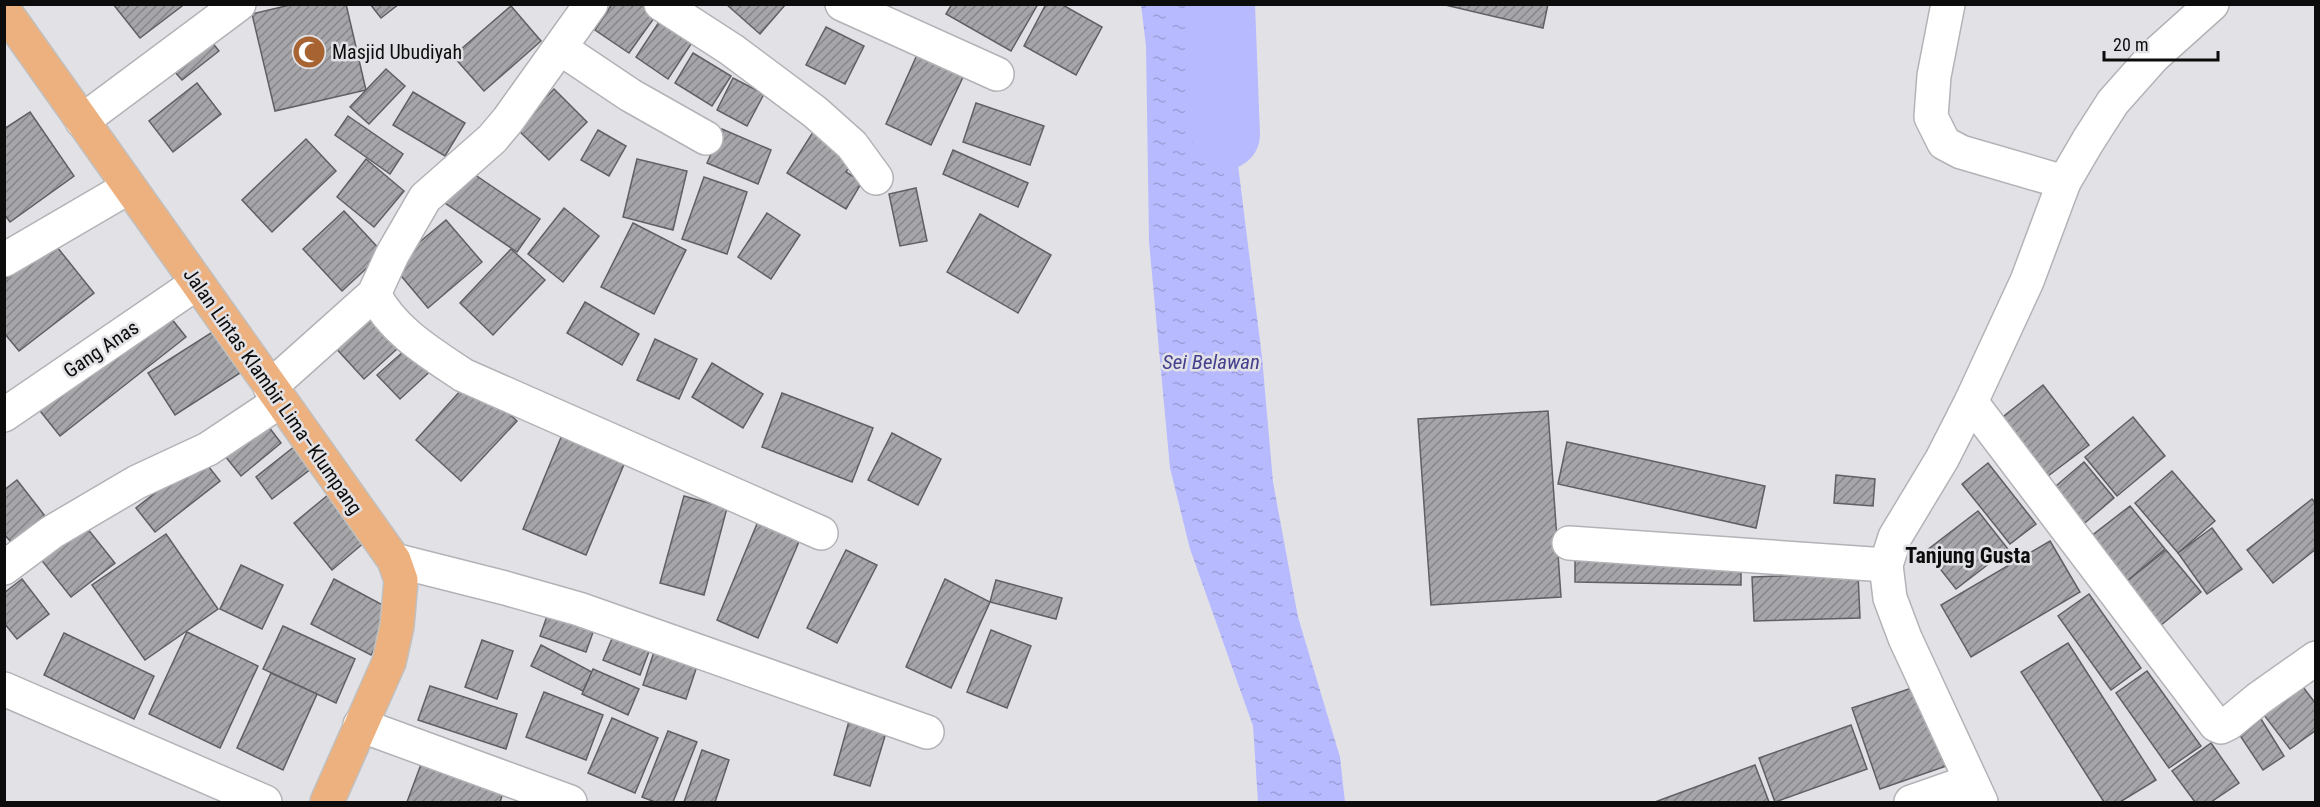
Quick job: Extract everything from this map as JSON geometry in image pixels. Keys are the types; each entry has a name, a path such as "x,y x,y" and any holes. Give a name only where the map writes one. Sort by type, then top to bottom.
{"main road":[{"name":"Jalan Lintas Klambir Lima–Klumpang","path":"9,27 82,121 394,560 401,580 395,635 389,662 327,802"}],"street":[{"path":"82,121 239,4"},
{"path":"4,568 79,515 137,482 208,449 275,394 374,294 392,255 425,198 492,139 591,4"},
{"path":"661,4 732,50 815,112 852,145 876,178"},
{"path":"842,4 996,74"},
{"path":"1948,4 1934,76 1931,117 1944,143 1961,152 2064,182"},
{"path":"1911,802 1976,792 1905,638 1890,598 1886,565 1895,537 1942,459 1971,402 2028,281 2064,182 2113,102 2154,57 2212,4"},
{"path":"560,48 630,95 706,138"},
{"path":"4,260 129,187"},
{"name":"Gang Anas","path":"4,415 197,283"},
{"path":"374,294 380,307 413,341 463,375 821,533"},
{"path":"1971,402 2216,726 2221,727 2229,723 2258,699 2316,658"},
{"path":"1569,543 1886,565"},
{"path":"394,560 579,609 927,732"},
{"path":"4,689 265,802"},
{"path":"360,725 570,802"}],"water":[{"name":"Sei Belawan","path":"1141,5 1218,5 1262,357 1273,482 1298,617 1340,757 1345,802 1258,802 1253,726 1190,549 1170,468 1149,242 1146,46"}],"building":[{"path":"113,4 181,4 182,6 140,38"},
{"name":"Masjid Ubudiyah","path":"294,4 346,4 366,90 275,111 252,14"},
{"path":"370,4 399,4 381,18"},
{"path":"612,4 643,4 657,14 629,53 595,30"},
{"path":"726,4 784,4 785,5 760,34"},
{"path":"952,4 1038,4 1011,51 946,14"},
{"path":"1046,4 1061,4 1102,27 1076,75 1024,46"},
{"path":"1441,4 1548,4 1543,28"},
{"path":"511,6 541,41 484,91 453,56"},
{"path":"661,19 693,41 668,79 636,57"},
{"path":"826,27 864,46 845,84 806,65"},
{"path":"206,35 219,51 182,80 168,64"},
{"path":"693,53 731,76 712,106 675,83"},
{"path":"917,55 963,77 931,145 886,124"},
{"path":"386,69 405,86 369,124 350,107"},
{"path":"733,78 764,94 747,126 717,110"},
{"path":"197,83 221,114 173,152 149,121"},
{"path":"554,89 587,122 549,160 516,128"},
{"path":"413,92 465,123 445,156 393,125"},
{"path":"976,103 1044,126 1030,165 963,142"},
{"path":"30,112 74,176 10,222 4,214 4,129"},
{"path":"348,116 403,154 390,174 335,135"},
{"path":"722,129 771,150 758,184 707,163"},
{"path":"815,129 857,155 846,172 862,182 846,209 787,173"},
{"path":"598,130 626,146 609,176 581,160"},
{"path":"306,139 336,171 272,232 242,200"},
{"path":"953,150 1028,183 1018,207 943,174"},
{"path":"366,159 404,191 374,227 337,197"},
{"path":"637,159 687,171 673,230 623,217"},
{"path":"465,168 540,219 517,252 442,201"},
{"path":"704,177 747,192 727,254 682,239"},
{"path":"916,188 927,241 900,246 889,194"},
{"path":"564,208 599,236 563,282 528,254"},
{"path":"344,211 383,253 342,291 303,249"},
{"path":"767,213 800,235 771,279 738,257"},
{"path":"980,214 1051,255 1018,313 947,272"},
{"path":"446,220 482,262 428,308 392,265"},
{"path":"633,223 686,250 654,314 601,287"},
{"path":"53,242 94,293 19,351 4,333 4,280"},
{"path":"511,249 545,280 493,335 460,303"},
{"path":"585,302 639,334 622,365 567,333"},
{"path":"377,304 408,339 364,379 332,344"},
{"path":"163,308 186,337 60,436 37,407"},
{"path":"214,331 240,373 175,415 148,373"},
{"path":"655,339 697,359 679,399 637,380"},
{"path":"414,342 436,366 400,399 377,375"},
{"path":"712,363 763,394 743,428 692,397"},
{"path":"471,379 517,421 461,481 416,440"},
{"path":"2043,385 2089,445 2044,479 1999,420"},
{"path":"782,393 873,428 852,482 762,447"},
{"path":"1548,411 1561,597 1431,605 1418,419"},
{"path":"2133,417 2165,456 2117,496 2085,457"},
{"path":"262,418 281,443 241,476 221,451"},
{"path":"892,433 941,459 918,505 868,480"},
{"path":"562,435 625,462 586,555 523,529"},
{"path":"1567,442 1765,486 1756,528 1558,484"},
{"path":"295,446 312,468 272,499 256,477"},
{"path":"201,457 220,481 155,532 136,508"},
{"path":"2084,462 2114,498 2080,527 2050,491"},
{"path":"1988,463 2036,524 2010,544 1962,484"},
{"path":"2172,471 2215,521 2178,553 2135,503"},
{"path":"1836,475 1875,479 1873,506 1834,503"},
{"path":"17,480 45,516 11,542 4,534 4,490"},
{"path":"328,495 366,541 332,570 294,523"},
{"path":"684,496 727,508 704,595 660,583"},
{"path":"2312,499 2316,504 2316,549 2273,583 2247,550"},
{"path":"2130,506 2165,549 2126,582 2090,537"},
{"path":"1978,511 2008,549 1956,589 1926,551"},
{"path":"759,519 801,537 758,638 717,620"},
{"path":"83,523 115,563 71,597 39,557"},
{"path":"2212,528 2242,569 2207,594 2178,553"},
{"path":"166,534 218,609 145,660 92,585"},
{"path":"2050,541 2080,592 1971,657 1941,605"},
{"path":"846,550 877,565 837,643 807,628"},
{"path":"2166,550 2201,592 2160,626 2126,582"},
{"path":"1575,557 1741,560 1741,585 1575,582"},
{"path":"241,565 283,585 262,629 220,609"},
{"path":"1858,573 1860,618 1754,621 1752,577"},
{"path":"22,579 49,614 17,639 4,623 4,593"},
{"path":"334,579 394,611 371,655 311,624"},
{"path":"945,579 990,602 951,688 906,667"},
{"path":"996,580 1062,598 1056,619 990,602"},
{"path":"2089,594 2141,668 2111,690 2058,616"},
{"path":"552,602 598,618 586,652 540,636"},
{"path":"283,626 355,659 336,703 263,669"},
{"path":"617,627 653,641 640,675 603,660"},
{"path":"991,630 1031,646 1007,708 967,692"},
{"path":"187,632 258,666 220,748 149,714"},
{"path":"64,633 154,676 134,719 44,675"},
{"path":"482,640 513,651 497,699 465,687"},
{"path":"657,643 700,657 686,699 643,685"},
{"path":"2068,643 2156,780 2120,802 2104,802 2021,672"},
{"path":"541,645 592,672 583,691 531,666"},
{"path":"593,669 639,689 628,715 582,694"},
{"path":"2147,671 2201,746 2169,768 2116,693"},
{"path":"271,673 317,694 283,770 237,748"},
{"path":"1921,685 1949,765 1880,789 1852,708"},
{"path":"430,686 517,714 506,749 418,720"},
{"path":"2303,687 2316,704 2316,730 2290,749 2264,715"},
{"path":"544,692 603,715 586,760 526,737"},
{"path":"851,714 888,726 870,786 834,775"},
{"path":"612,718 658,738 635,793 588,773"},
{"path":"2261,719 2284,756 2263,770 2239,734"},
{"path":"1851,725 1867,769 1775,802 1759,758"},
{"path":"668,731 697,742 673,802 655,802 642,797"},
{"path":"2211,743 2239,783 2211,802 2195,802 2172,771"},
{"path":"702,750 729,760 715,802 684,802"},
{"path":"423,759 504,790 500,802 407,802"},
{"path":"1755,765 1769,802 1655,802"}],"waterway":[{"name":"Sei Belawan","path":"1221,4 1226,135"}],"place":[{"name":"Masjid Ubudiyah","path":"309,52"}],"district":[{"name":"Tanjung Gusta","path":"1968,555"}]}
